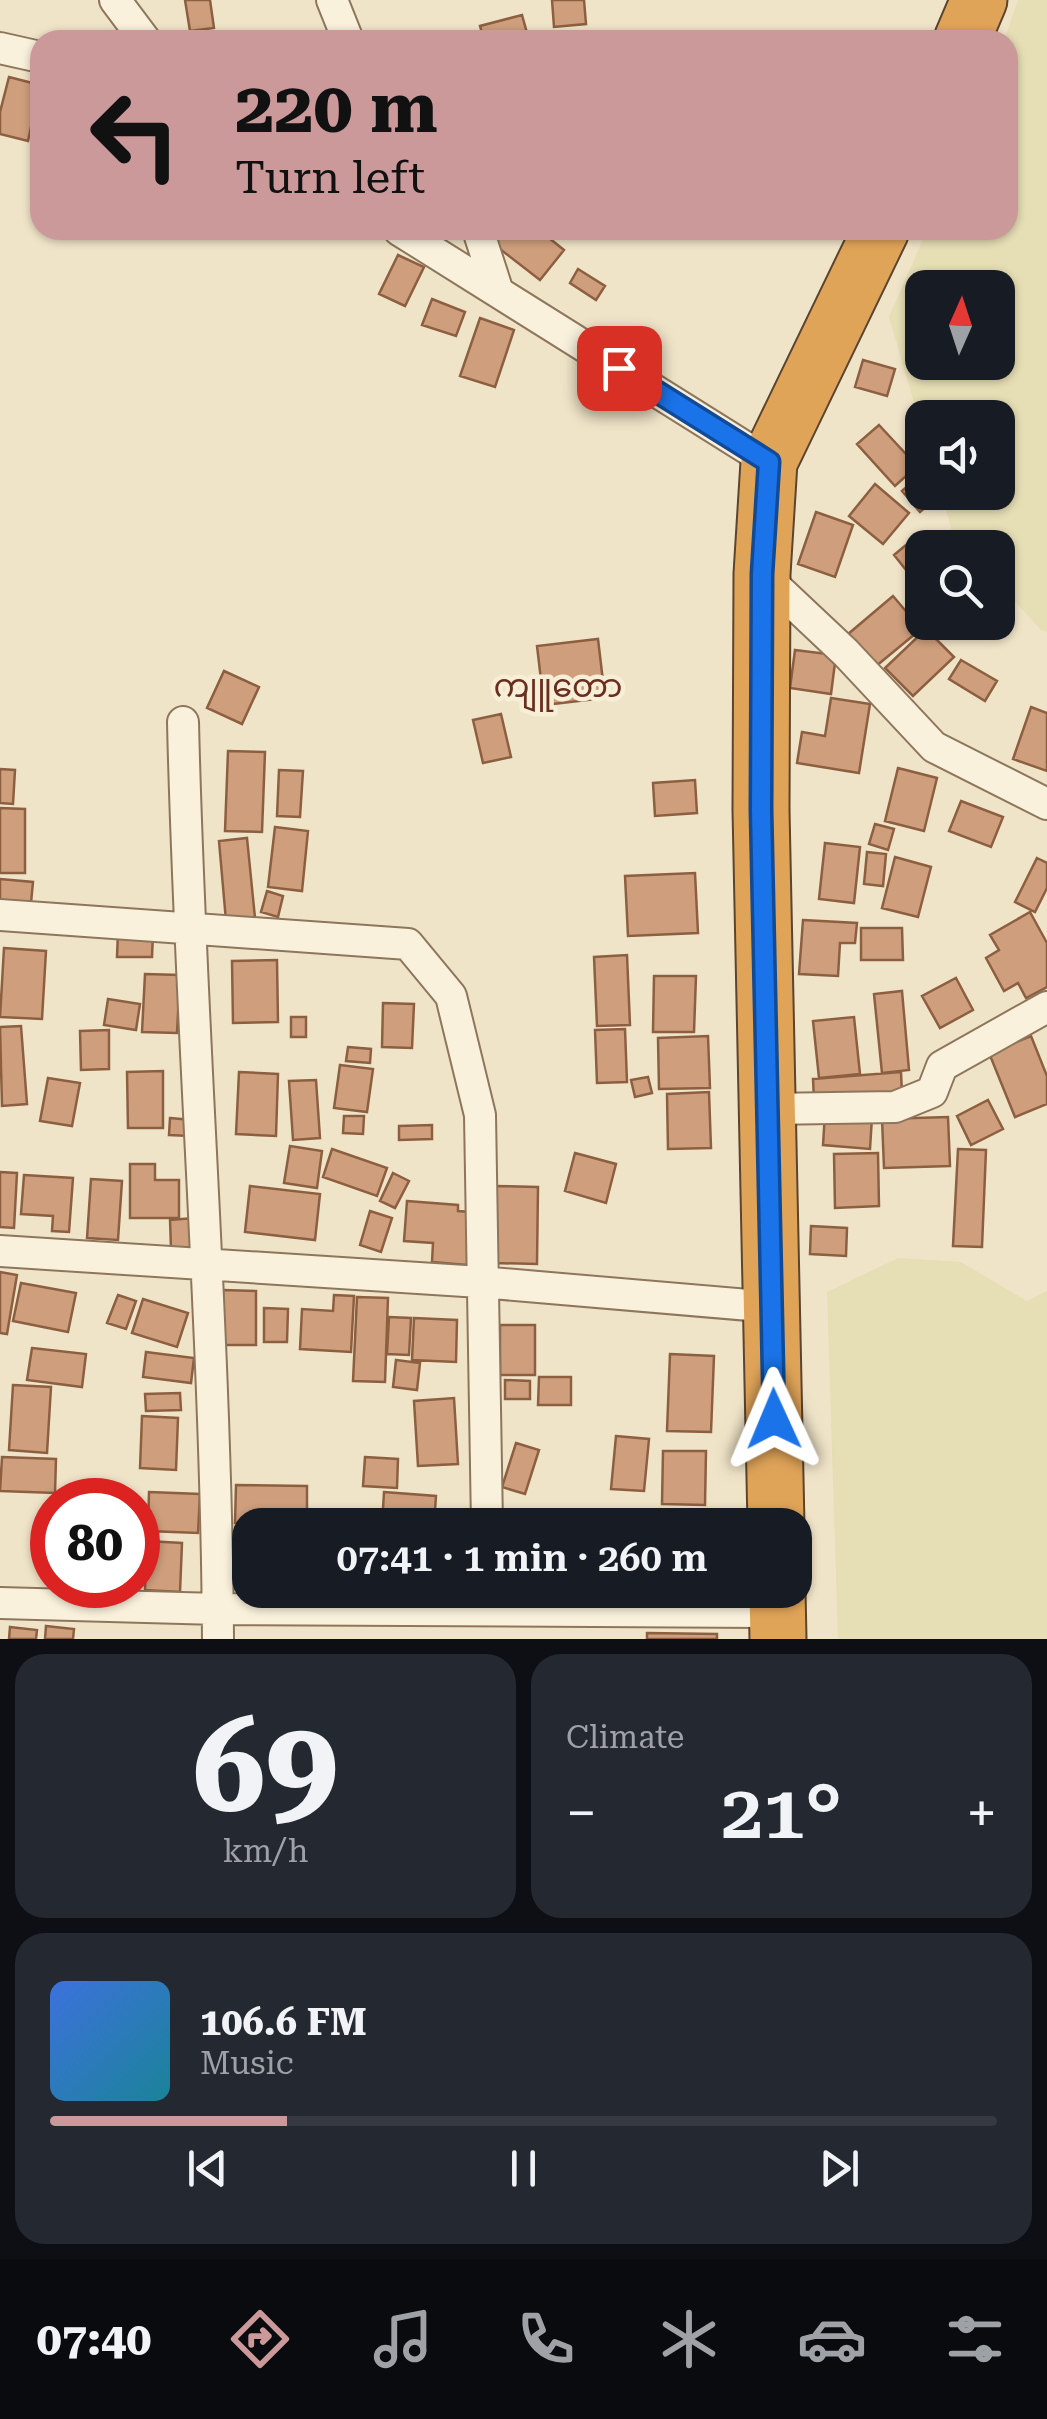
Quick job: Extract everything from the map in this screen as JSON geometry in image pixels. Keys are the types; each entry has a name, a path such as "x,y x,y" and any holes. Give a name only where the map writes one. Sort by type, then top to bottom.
{"highway":[{"path":"966,30 978,0"},
{"path":"776,1508 761,810 762,574 769,462 875,240"}],"street":[{"path":"114,0 137,30"},
{"path":"332,0 344,30"},
{"path":"0,48 30,55"},
{"path":"415,240 769,462"},
{"path":"481,240 498,292"},
{"path":"762,574 846,653 934,747 1047,804"},
{"path":"183,722 204,1264 217,1484 218,1624"},
{"path":"0,914 408,944 451,996 480,1115 487,1508"},
{"path":"769,1108 895,1107 932,1092 942,1066 1047,1007"},
{"path":"0,1250 771,1302"},
{"path":"0,1603 218,1624 490,1613 778,1614"}],"shaded area":[{"path":"1018,0 1047,0 1047,632 1015,602 1015,530 952,530 946,510 1015,510 1015,400 913,400 907,380 1015,380 1015,270 910,270 923,240 1018,240 1018,30 1008,30"},
{"path":"905,280 905,372 889,317"},
{"path":"898,1258 961,1262 1027,1301 1047,1291 1047,1639 838,1639 827,1292"}],"building":[{"path":"185,0 210,0 214,28 190,30"},
{"path":"552,0 584,0 586,24 554,27"},
{"path":"522,15 526,30 481,30 480,26"},
{"path":"9,77 30,82 28,141 0,134 0,112"},
{"path":"488,240 552,240 564,250 540,280"},
{"path":"398,255 424,267 405,306 379,294"},
{"path":"578,269 605,286 596,300 570,283"},
{"path":"432,299 465,312 456,336 422,325"},
{"path":"480,318 514,330 495,387 460,376"},
{"path":"863,360 895,369 887,396 855,387"},
{"path":"879,425 905,453 905,477 895,486 857,444"},
{"path":"875,484 909,513 883,544 849,516"},
{"path":"816,512 853,525 835,577 798,564"},
{"path":"905,546 905,569 894,555"},
{"path":"893,596 905,610 908,640 875,667 847,635"},
{"path":"598,639 605,698 544,705 537,646"},
{"path":"914,640 937,640 954,657 913,696 885,668"},
{"path":"795,650 836,655 831,694 790,688"},
{"path":"961,660 997,681 985,701 949,679"},
{"path":"224,671 259,687 242,724 207,708"},
{"path":"831,698 870,704 859,773 797,763 802,732 825,736"},
{"path":"1031,707 1047,713 1047,771 1013,759"},
{"path":"501,714 511,757 483,763 473,720"},
{"path":"228,751 265,752 262,832 225,831"},
{"path":"898,768 937,778 924,831 885,821"},
{"path":"0,769 15,770 13,804 0,803"},
{"path":"279,770 303,771 300,817 277,816"},
{"path":"695,780 697,813 655,816 653,783"},
{"path":"961,801 1003,817 991,847 949,831"},
{"path":"0,808 25,809 25,873 0,873"},
{"path":"875,824 894,829 888,850 869,844"},
{"path":"275,827 308,831 302,891 268,887"},
{"path":"247,838 255,918 226,921 219,841"},
{"path":"825,843 860,847 854,903 819,899"},
{"path":"867,852 886,854 883,886 864,884"},
{"path":"895,857 931,867 918,917 882,908"},
{"path":"1037,858 1047,863 1047,888 1035,912 1015,902"},
{"path":"695,873 698,933 628,936 625,876"},
{"path":"0,879 33,882 31,903 0,901"},
{"path":"267,891 283,896 278,917 261,912"},
{"path":"1030,912 1047,943 1047,987 1026,998 1018,983 1004,991 986,958 999,950 990,935"},
{"path":"803,920 857,923 855,943 840,943 838,976 799,974"},
{"path":"861,928 902,928 903,960 861,960"},
{"path":"118,932 153,933 152,957 117,957"},
{"path":"4,948 46,951 42,1019 0,1017"},
{"path":"627,955 630,1025 597,1026 594,957"},
{"path":"277,960 278,1022 233,1023 232,961"},
{"path":"145,974 180,975 177,1033 142,1032"},
{"path":"654,976 696,976 694,1032 653,1032"},
{"path":"956,978 973,1010 940,1028 922,996"},
{"path":"902,991 909,1070 882,1073 874,994"},
{"path":"108,999 140,1004 136,1030 104,1025"},
{"path":"383,1003 414,1004 412,1048 382,1047"},
{"path":"291,1017 306,1017 306,1037 291,1037"},
{"path":"854,1017 860,1074 819,1078 813,1021"},
{"path":"21,1026 27,1104 2,1106 0,1027"},
{"path":"625,1029 627,1082 597,1083 595,1030"},
{"path":"109,1030 109,1069 81,1070 80,1031"},
{"path":"708,1036 710,1088 659,1089 658,1038"},
{"path":"1031,1036 1047,1076 1047,1104 1015,1117 989,1053"},
{"path":"348,1047 371,1049 370,1063 346,1061"},
{"path":"340,1065 373,1069 367,1112 334,1108"},
{"path":"163,1071 163,1128 128,1128 127,1072"},
{"path":"239,1072 278,1074 276,1136 236,1134"},
{"path":"901,1072 902,1094 814,1100 813,1079"},
{"path":"648,1077 652,1093 635,1097 631,1080"},
{"path":"48,1078 80,1083 72,1126 40,1121"},
{"path":"316,1080 320,1138 293,1140 289,1081"},
{"path":"709,1092 711,1148 668,1149 667,1094"},
{"path":"988,1100 1003,1129 971,1145 957,1116"},
{"path":"825,1113 872,1117 870,1149 823,1145"},
{"path":"344,1116 364,1116 363,1134 343,1133"},
{"path":"948,1117 950,1166 884,1168 882,1119"},
{"path":"170,1118 192,1120 190,1136 169,1135"},
{"path":"432,1125 432,1139 399,1140 399,1126"},
{"path":"290,1146 322,1151 317,1188 284,1183"},
{"path":"332,1149 387,1168 377,1196 323,1177"},
{"path":"958,1149 986,1150 982,1247 953,1246"},
{"path":"575,1153 616,1164 606,1203 565,1191"},
{"path":"878,1153 879,1206 835,1208 834,1154"},
{"path":"130,1164 155,1164 155,1180 179,1180 179,1218 130,1218"},
{"path":"0,1172 17,1173 14,1228 0,1227"},
{"path":"393,1173 409,1181 395,1208 380,1201"},
{"path":"24,1175 73,1178 69,1232 52,1231 53,1216 21,1214"},
{"path":"91,1179 122,1181 118,1240 87,1238"},
{"path":"250,1186 320,1194 315,1240 245,1232"},
{"path":"494,1186 538,1187 537,1264 493,1263"},
{"path":"407,1201 458,1205 458,1211 471,1212 467,1265 432,1262 433,1243 404,1241"},
{"path":"370,1211 392,1218 381,1252 360,1245"},
{"path":"194,1218 194,1247 171,1248 170,1220"},
{"path":"811,1226 847,1228 846,1256 810,1254"},
{"path":"0,1272 17,1275 7,1334 0,1333"},
{"path":"21,1283 76,1293 68,1332 13,1321"},
{"path":"223,1290 256,1291 256,1345 223,1345"},
{"path":"118,1295 136,1301 126,1329 107,1323"},
{"path":"334,1295 354,1296 351,1352 300,1349 302,1309 333,1311"},
{"path":"357,1297 388,1298 385,1382 353,1381"},
{"path":"143,1299 188,1313 177,1347 132,1333"},
{"path":"264,1308 288,1309 287,1342 264,1342"},
{"path":"389,1317 411,1318 409,1355 387,1354"},
{"path":"414,1318 457,1320 456,1362 412,1360"},
{"path":"500,1325 535,1325 535,1375 500,1375"},
{"path":"32,1348 86,1354 82,1387 27,1380"},
{"path":"146,1352 194,1358 191,1383 143,1377"},
{"path":"670,1354 714,1356 711,1432 667,1431"},
{"path":"396,1360 420,1363 417,1390 393,1387"},
{"path":"539,1377 571,1377 571,1405 538,1405"},
{"path":"505,1380 530,1381 530,1399 505,1399"},
{"path":"13,1385 51,1387 47,1453 9,1450"},
{"path":"180,1393 181,1410 146,1411 145,1394"},
{"path":"454,1398 458,1464 418,1466 414,1401"},
{"path":"142,1416 178,1418 176,1470 140,1468"},
{"path":"616,1436 649,1439 644,1491 611,1489"},
{"path":"516,1443 539,1450 525,1494 502,1487"},
{"path":"663,1451 706,1451 705,1505 662,1504"},
{"path":"2,1457 56,1459 55,1478 30,1478 30,1492 0,1491"},
{"path":"365,1457 398,1459 397,1488 363,1486"},
{"path":"236,1485 307,1486 307,1508 235,1508"},
{"path":"160,1492 200,1494 198,1533 160,1531"},
{"path":"384,1492 436,1496 435,1508 383,1508"},
{"path":"160,1542 182,1543 180,1592 160,1591"},
{"path":"46,1626 74,1629 73,1639 45,1639"},
{"path":"10,1627 37,1630 36,1639 9,1639"},
{"path":"647,1633 717,1634 717,1639 647,1639"}],"district":[{"name":"ကျူတော","path":"558,686"}],"route":[{"path":"619,368 769,462 762,574 761,810 774,1419"}]}
